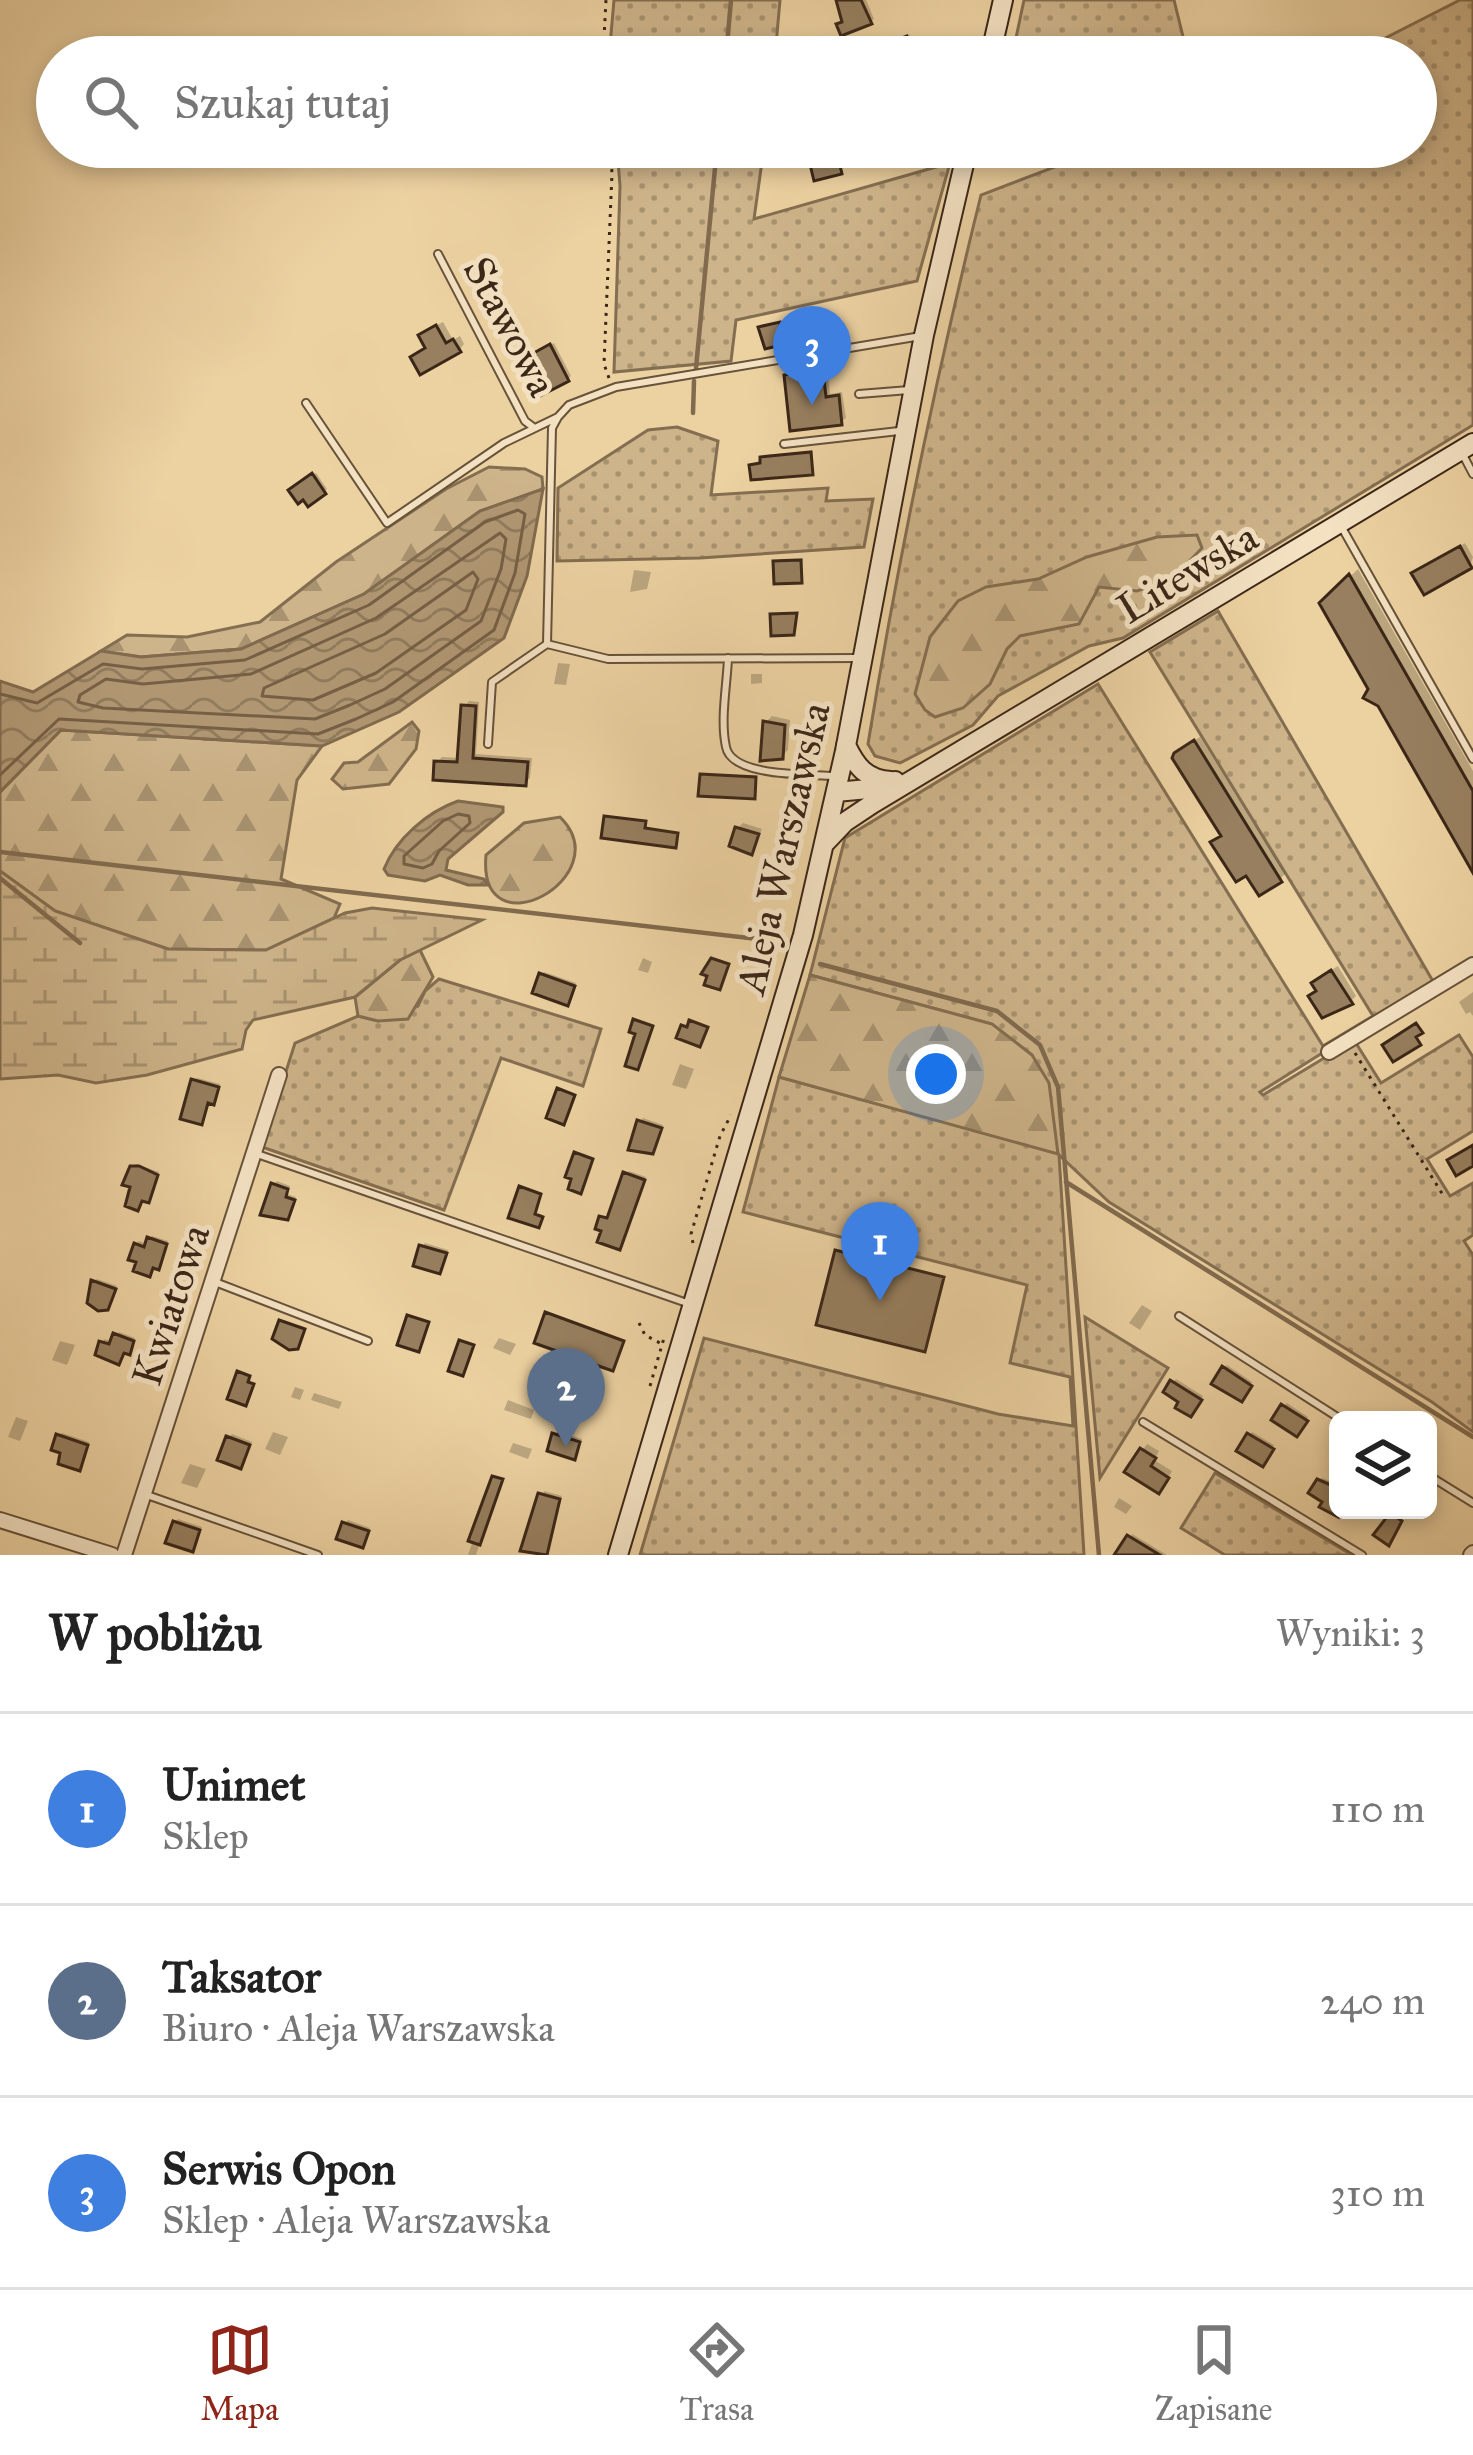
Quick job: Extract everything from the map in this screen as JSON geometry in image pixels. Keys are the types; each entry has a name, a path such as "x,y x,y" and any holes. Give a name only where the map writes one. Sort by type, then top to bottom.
{"street":[{"path":"995,36 1003,0"},
{"name":"Aleja Warszawska","path":"618,1555 686,1302 803,935 846,745 924,335 963,168"},
{"name":"Litewska","path":"938,764 1467,446"},
{"path":"846,745 868,776 891,782"},
{"path":"838,784 868,789 938,764"},
{"path":"826,842 845,822 938,764"},
{"path":"838,784 848,802 878,800"},
{"path":"1329,1052 1473,964"},
{"name":"Kwiatowa","path":"124,1555 279,1075"},
{"path":"0,1520 112,1555"}],"lane":[{"name":"Stawowa","path":"438,254 532,427"},
{"name":"Stawowa","path":"306,403 387,523 532,427 558,417 569,405 616,387 924,335"},
{"path":"859,394 914,390"},
{"path":"547,644 552,428 558,417"},
{"path":"784,444 906,430"},
{"path":"1467,446 1473,474"},
{"path":"1340,523 1473,759"},
{"path":"488,744 492,682 547,644 608,659 862,658"},
{"path":"728,658 726,750 735,762 749,769 838,784"},
{"path":"254,1153 686,1302"},
{"path":"212,1280 368,1341"},
{"path":"1179,1316 1329,1412"},
{"path":"1143,1422 1362,1555"},
{"path":"1437,1481 1473,1504"},
{"path":"143,1494 318,1555"}],"path":[{"path":"603,36 606,0"},
{"path":"609,168 604,364 616,387"},
{"path":"1347,1041 1443,1196"},
{"path":"693,1247 691,1234 730,1116"},
{"path":"650,1392 662,1344 686,1302"},
{"path":"639,1323 645,1335 662,1344"}],"green space":[{"path":"614,0 780,0 777,36 611,36"},
{"path":"1024,0 1174,0 1183,36 1016,36"},
{"path":"1460,0 1473,0 1473,425 1123,638 1089,646 998,696 973,725 900,763 875,756 868,744 892,606 981,195 1052,168 1437,168 1437,36 1389,36"},
{"path":"619,168 761,168 754,219 932,168 949,168 917,281 736,320 731,361 614,372"},
{"path":"677,427 718,441 711,495 828,488 826,501 873,499 864,547 557,561 558,488 648,430"},
{"path":"489,467 525,469 542,477 543,489 480,511 364,594 241,649 141,657 101,651 127,635 187,637 260,622 336,562 446,489"},
{"path":"1197,535 1202,548 1172,579 1137,591 1099,587 1079,624 1020,636 1007,649 990,684 963,708 935,717 915,694 930,637 958,601 986,587 1038,579 1087,557 1157,537"},
{"path":"1218,611 1434,983 1260,1092 1263,1095 1354,1040 1381,1083 1459,1035 1473,1057 1473,1131 1427,1159 1450,1196 1473,1183 1473,1235 1464,1241 1473,1255 1473,1432 1109,1202 1059,1155 1084,1555 640,1555 704,1338 998,1414 1073,1426 1070,1377 1010,1363 1027,1285 743,1212 779,1077 1058,1153 1032,1055 992,1024 810,975 845,838 1098,684 1323,1046 1373,1016 1150,652"},
{"path":"412,722 419,731 416,749 389,784 343,789 332,779 344,763 358,762"},
{"path":"61,730 322,746 297,780 281,879 340,904 334,918 266,950 168,949 55,911 0,871 0,792"},
{"path":"560,817 574,840 573,862 561,882 522,903 502,900 489,885 486,855 524,823"},
{"path":"0,871 55,911 168,949 266,950 345,913 372,908 482,920 400,960 355,997 253,1020 242,1049 147,1075 96,1083 58,1075 0,1079"},
{"path":"420,950 433,977 408,1019 378,1021 358,1016 355,997 400,960"},
{"path":"810,975 992,1024 1032,1055 1049,1083 1058,1154 779,1077"},
{"path":"439,979 601,1029 583,1086 501,1058 444,1210 262,1147 295,1043 358,1016 378,1021 418,1006 425,991"},
{"path":"1085,1317 1168,1368 1100,1478"},
{"path":"1215,1473 1352,1555 1225,1555 1181,1528"}],"water":[{"path":"543,489 527,576 504,638 399,712 322,746 61,730 0,792 0,681 33,692 101,651 141,657 241,649 364,594 480,511"},
{"path":"458,801 503,807 503,812 448,859 446,870 484,879 488,885 468,885 440,875 425,881 388,875 384,869 405,837 435,812"}],"building":[{"path":"836,0 861,0 872,24 841,36"},
{"path":"811,168 841,168 842,174 814,181"},
{"path":"780,322 782,345 765,349 758,327"},
{"path":"436,325 446,343 453,339 461,352 420,375 410,357 425,348 418,335"},
{"path":"550,344 569,381 540,396 521,360"},
{"path":"823,370 826,397 839,395 842,425 790,431 784,375"},
{"path":"811,452 813,475 751,480 749,465 760,463 760,457"},
{"path":"312,473 326,494 308,507 303,500 298,504 288,490"},
{"path":"1460,546 1472,568 1424,595 1411,573"},
{"path":"801,560 802,583 774,584 773,561"},
{"path":"1349,574 1473,791 1473,873 1378,706 1363,698 1368,689 1319,603"},
{"path":"797,613 794,635 771,636 770,614"},
{"path":"461,705 476,706 473,758 528,762 526,786 433,780 434,761 457,762"},
{"path":"763,721 785,725 783,759 760,761"},
{"path":"1194,740 1282,882 1259,896 1246,876 1236,882 1210,842 1221,836 1172,758"},
{"path":"700,774 756,777 755,799 698,796"},
{"path":"604,816 646,821 645,828 678,833 676,848 601,838"},
{"path":"735,827 759,834 752,855 729,846"},
{"path":"711,958 729,964 720,990 704,985 707,976 701,974"},
{"path":"1331,970 1353,1004 1322,1018 1308,996 1316,991 1311,983"},
{"path":"539,973 575,986 568,1006 532,993"},
{"path":"633,1019 653,1026 638,1070 625,1066 635,1034 629,1032"},
{"path":"689,1020 708,1027 700,1047 676,1038"},
{"path":"1416,1023 1423,1033 1416,1037 1421,1045 1393,1062 1382,1045"},
{"path":"191,1079 219,1087 202,1125 180,1119"},
{"path":"557,1088 575,1095 564,1125 546,1118"},
{"path":"637,1120 662,1128 653,1154 628,1150"},
{"path":"1473,1145 1473,1166 1456,1176 1447,1160"},
{"path":"574,1152 593,1159 581,1194 568,1189 571,1179 565,1177"},
{"path":"130,1166 158,1175 149,1203 142,1201 138,1211 125,1206 130,1187 122,1185"},
{"path":"623,1172 645,1180 620,1250 597,1242 601,1231 595,1229 599,1216 607,1218"},
{"path":"271,1183 288,1189 286,1197 295,1200 288,1220 260,1215"},
{"path":"519,1186 541,1194 535,1214 543,1217 539,1228 508,1218"},
{"path":"147,1237 167,1244 159,1270 153,1268 150,1277 133,1271 136,1262 128,1260 134,1243 144,1247"},
{"path":"419,1245 447,1253 440,1274 413,1266"},
{"path":"835,1250 944,1277 925,1352 816,1325"},
{"path":"91,1280 116,1289 108,1310 98,1311 87,1303"},
{"path":"545,1312 624,1341 613,1371 584,1361 568,1401 549,1394 565,1354 534,1343"},
{"path":"407,1315 429,1322 419,1352 397,1345"},
{"path":"279,1320 305,1329 298,1349 289,1350 272,1339"},
{"path":"113,1333 134,1341 130,1355 124,1353 119,1365 95,1355 99,1341 109,1344"},
{"path":"459,1340 474,1345 463,1376 448,1371"},
{"path":"1222,1366 1252,1386 1242,1402 1211,1384"},
{"path":"237,1371 250,1376 248,1382 254,1384 246,1406 227,1399"},
{"path":"1170,1380 1202,1400 1191,1417 1175,1408 1178,1402 1163,1392"},
{"path":"1281,1404 1308,1421 1297,1437 1271,1420"},
{"path":"552,1433 580,1442 575,1460 547,1451"},
{"path":"1247,1433 1274,1449 1263,1467 1236,1451"},
{"path":"56,1434 88,1445 80,1471 58,1464 60,1453 51,1450"},
{"path":"226,1436 250,1445 241,1469 217,1460"},
{"path":"1140,1448 1156,1458 1151,1466 1169,1478 1159,1494 1124,1472"},
{"path":"492,1476 503,1479 480,1545 468,1541"},
{"path":"1317,1479 1329,1484 1329,1512 1319,1507 1322,1502 1308,1493"},
{"path":"538,1493 560,1499 547,1555 520,1551"},
{"path":"1385,1519 1402,1521 1389,1546 1373,1535"},
{"path":"173,1521 200,1530 193,1552 165,1543"},
{"path":"342,1522 369,1531 363,1548 336,1539"},
{"path":"1127,1535 1160,1555 1114,1555"}],"waterway":[{"path":"728,36 731,0"},
{"path":"696,368 715,168"},
{"path":"693,413 694,381"},
{"path":"0,852 775,941"},
{"path":"0,878 80,943"},
{"path":"820,964 997,1011 1040,1045 1058,1087 1099,1555"},
{"path":"1066,1182 1473,1437"}],"place":[{"name":"Serwis Opon","path":"812,405"},
{"name":"Unimet","path":"880,1301"},
{"name":"Taksator","path":"566,1447"}]}
